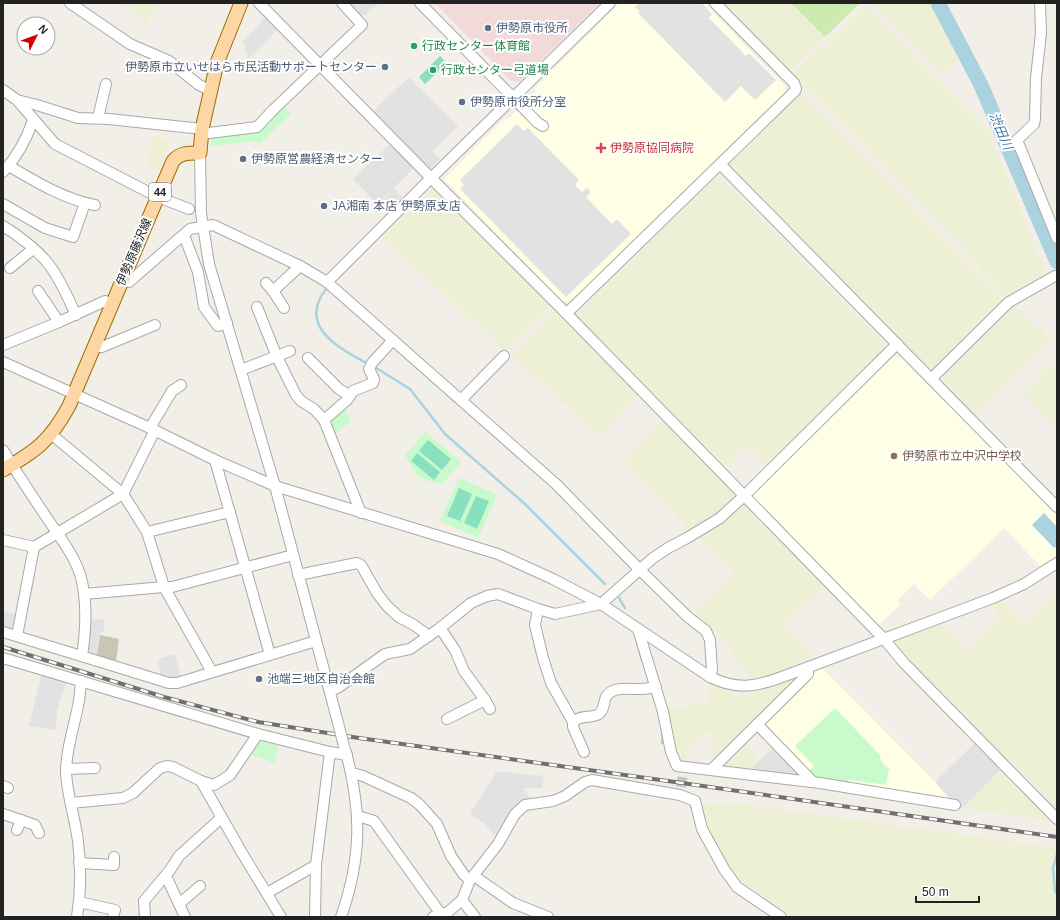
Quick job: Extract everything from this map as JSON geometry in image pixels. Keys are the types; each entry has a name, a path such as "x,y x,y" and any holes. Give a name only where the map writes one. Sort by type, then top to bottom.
{"main road":[{"path":"200,153 201,131 217,63 241,3"},
{"name":"伊勢原藤沢線","path":"8,468 31,454 51,434 61,421 173,161 184,153 200,153"}],"street":[{"path":"70,3 130,44 169,61 199,85 210,90"},
{"path":"259,3 560,310 565,312 884,638 904,663 1057,819"},
{"path":"17,100 78,118 135,121 201,131 257,127 362,25 342,3"},
{"path":"420,3 538,123 543,126"},
{"path":"327,282 610,3"},
{"path":"565,312 569,311 794,93 796,89 794,83 715,3"},
{"path":"1040,3 1041,33 1036,78 1035,119 1034,124 1017,140 1057,238"},
{"path":"98,118 106,84"},
{"path":"3,90 17,100 55,144 158,196 189,209"},
{"path":"33,120 30,131 6,169 45,187 85,203 95,205"},
{"path":"200,153 203,226 209,264 275,486 352,773 358,816 356,864 341,917"},
{"path":"720,165 1057,508"},
{"path":"3,204 45,228 73,237 85,203"},
{"path":"123,279 129,282 190,229 213,225 300,266 327,282 556,484 639,569 688,617 706,631 709,635 712,670 710,677"},
{"path":"3,226 15,234 49,264 60,280 76,314"},
{"path":"185,234 185,238 198,272 204,307 218,326 227,323"},
{"path":"10,268 33,249"},
{"path":"273,291 300,266"},
{"path":"931,379 1009,302 1055,276"},
{"path":"266,283 284,308"},
{"path":"38,291 59,322"},
{"path":"3,345 106,301 113,303"},
{"path":"257,307 277,357 296,395 301,401 314,409 324,420 361,513"},
{"path":"94,347 102,347 155,325"},
{"path":"324,420 347,400 353,391 373,383 374,379 371,366 393,340"},
{"path":"330,691 361,673 385,654 410,649 440,628 471,603 487,596 498,594 555,614 601,604 639,569 668,548 720,518 744,496 896,344"},
{"path":"241,370 290,351"},
{"path":"461,400 504,356"},
{"path":"308,358 339,389 350,396"},
{"path":"3,362 152,429 215,460 275,486 498,554 553,579 601,604 710,677 722,683 731,685 752,686 770,682 999,595 1024,584 1057,563"},
{"path":"3,540 34,547 124,494 152,429 172,391 181,385"},
{"path":"51,434 124,494 147,532 164,587 212,672"},
{"path":"3,450 8,468 57,533 71,554 80,574 84,594 86,634 82,656"},
{"path":"215,460 270,655"},
{"path":"147,532 230,512"},
{"path":"17,636 34,547"},
{"path":"84,594 172,587 293,555"},
{"path":"298,575 357,563 361,565 377,593 388,606 399,617 414,625 429,636"},
{"path":"538,609 536,625 543,658 551,683 573,722 573,727 584,752"},
{"path":"440,628 455,650 464,671 487,704 447,719"},
{"path":"638,629 656,687 671,752 677,766 683,771 711,770 812,782 955,805"},
{"path":"3,632 169,683 177,683 316,642"},
{"path":"3,658 258,734 330,752 346,750"},
{"path":"711,770 808,674 808,667"},
{"path":"77,917 79,902 78,841 67,785 66,769 70,742 79,705 81,681"},
{"path":"573,722 577,718 584,716 592,717 600,713 604,709 606,698 610,692 617,689 656,687"},
{"path":"757,724 812,782"},
{"path":"71,803 123,798 132,793 160,768 167,766 173,767 201,781 214,785 230,775 258,734"},
{"path":"315,917 316,865 330,752"},
{"path":"66,769 95,768"},
{"path":"352,773 364,776 411,798 420,805 437,824 451,856 464,875 472,878 513,904 548,917"},
{"path":"358,816 374,821 439,916 452,909 462,900 472,878 498,844 515,814 525,805 553,801 565,796 584,782 592,780 680,791 695,801 702,829 724,869 737,888 781,917"},
{"path":"201,781 221,818 281,917"},
{"path":"3,814 35,825 39,833"},
{"path":"145,917 144,901 166,876 179,856 221,818"},
{"path":"17,830 21,820"},
{"path":"79,862 114,865"},
{"path":"267,893 316,865"},
{"path":"166,876 185,917"},
{"path":"179,904 200,886"},
{"path":"462,900 475,917"},
{"path":"79,902 115,910 113,917"}],"shaded area":[{"path":"124,3 152,3 157,6 146,24"},
{"path":"349,3 379,3 365,15 361,15"},
{"path":"435,3 600,3 520,81 511,81"},
{"name":"伊勢原協同病院","path":"620,3 704,3 785,86 785,93 570,303 562,301 444,179 505,118 507,120 536,91 534,89"},
{"path":"639,3 702,3 712,14 709,18 746,56 749,53 776,80 755,100 741,86 725,102 638,13 640,12 635,7"},
{"path":"722,3 791,3 825,37 789,72"},
{"path":"872,3 930,3 958,59 942,75"},
{"path":"864,7 867,7 979,122 985,123 1047,274 1008,299 902,185 794,76 795,73"},
{"path":"267,16 279,28 249,58 245,51 245,44 242,42"},
{"path":"409,77 458,126 432,151 440,159 428,171 372,112"},
{"path":"800,92 1006,302 933,374 731,166 731,160"},
{"path":"517,124 524,131 528,128 579,180 575,185 582,192 587,188 591,192 586,197 612,224 617,219 631,234 566,297 460,189 464,185 460,180"},
{"path":"154,135 162,137 168,142 161,170 147,165"},
{"path":"391,143 414,168 377,204 353,179"},
{"path":"715,178 722,179 885,344 885,352 767,467 747,445 722,469 572,319"},
{"path":"434,187 551,306 505,351 382,237"},
{"path":"394,189 402,197 388,211 380,203"},
{"path":"1012,302 1035,326 1041,328 1051,339 974,415 936,377"},
{"path":"555,310 639,395 599,436 510,355"},
{"name":"伊勢原市立中沢中学校","path":"893,357 902,359 1057,515 1057,555 1040,566 1004,528 930,600 914,584 897,601 900,605 878,626 753,499 753,494 828,418"},
{"path":"1057,358 1057,429 1022,393"},
{"path":"665,419 735,491 735,496 715,514 692,529 689,529 624,461"},
{"path":"742,504 748,504 826,585 784,626 814,657 775,673 751,679 729,654 733,650 714,630 711,632 693,615 734,574 698,538 722,522"},
{"path":"1057,592 1057,822 962,808 1003,767 890,643 940,622 967,651 1000,618 989,603 1000,599 1025,623"},
{"path":"3,611 17,615 13,630 3,627"},
{"path":"104,619 104,631 100,632 97,655 89,653 87,649 90,632 90,620"},
{"path":"100,635 119,639 116,661 97,655"},
{"path":"175,654 181,676 172,678 160,675 158,659"},
{"path":"821,667 953,801 816,780 766,727 766,724"},
{"path":"42,673 67,680 57,710 56,730 29,726"},
{"path":"793,680 797,683 713,764 712,729 685,752 686,764 683,764 677,758 666,710 709,704 708,683 736,696 761,691"},
{"path":"978,740 1003,767 962,808 958,808 935,782"},
{"path":"744,743 760,760 752,768 722,766"},
{"path":"775,746 801,775 799,777 752,768"},
{"path":"497,771 544,776 542,788 523,788 531,800 496,838 485,824 470,814"},
{"path":"728,802 1057,848 1057,917 793,917 739,880 723,858 699,803 722,806"}],"green space":[{"path":"791,3 860,3 825,37"},
{"name":"行政センター弓道場","path":"440,56 447,63 425,84 419,77"},
{"path":"284,106 291,114 259,144 256,141 211,146 212,136 258,130"},
{"path":"347,406 348,408 345,411 351,421 334,435 330,420"},
{"path":"425,432 460,461 460,464 442,484 418,476 405,455"},
{"path":"428,440 451,459 442,470 419,451"},
{"path":"417,453 440,472 434,480 411,461"},
{"path":"459,478 497,495 478,538 440,521"},
{"path":"459,488 472,494 460,521 447,516"},
{"path":"476,496 489,501 477,529 464,523"},
{"path":"835,708 880,755 882,763 889,768 886,785 849,780 844,784 816,780 808,772 814,766 795,746"},
{"path":"263,740 277,745 275,763 249,754"}],"water":[{"path":"1044,513 1057,527 1057,546 1054,548 1032,525"}],"waterway":[{"name":"渋田川","path":"938,3 981,85 1057,262"},
{"path":"326,289 318,302 316,314 319,325 325,335 334,343 368,364"},
{"path":"373,366 410,389 445,434 525,504 605,584"},
{"path":"619,598 625,608"},
{"path":"636,639 642,660"},
{"path":"662,743 663,733"},
{"path":"1057,854 1053,868 1055,891 1057,894"}],"tunnel":[{"path":"681,787 683,774"}],"railway":[{"path":"3,647 164,697 258,722 359,738 1057,837"}],"place":[{"name":"伊勢原市役所","path":"488,28"},
{"name":"行政センター体育館","path":"414,46"},
{"name":"伊勢原市立いせはら市民活動サポートセンター","path":"385,67"},
{"name":"行政センター弓道場","path":"433,70"},
{"name":"伊勢原市役所分室","path":"462,102"},
{"name":"伊勢原協同病院","path":"601,148"},
{"name":"伊勢原営農経済センター","path":"243,159"},
{"name":"JA湘南 本店 伊勢原支店","path":"324,206"},
{"name":"伊勢原市立中沢中学校","path":"894,456"},
{"name":"池端三地区自治会館","path":"259,679"}]}
